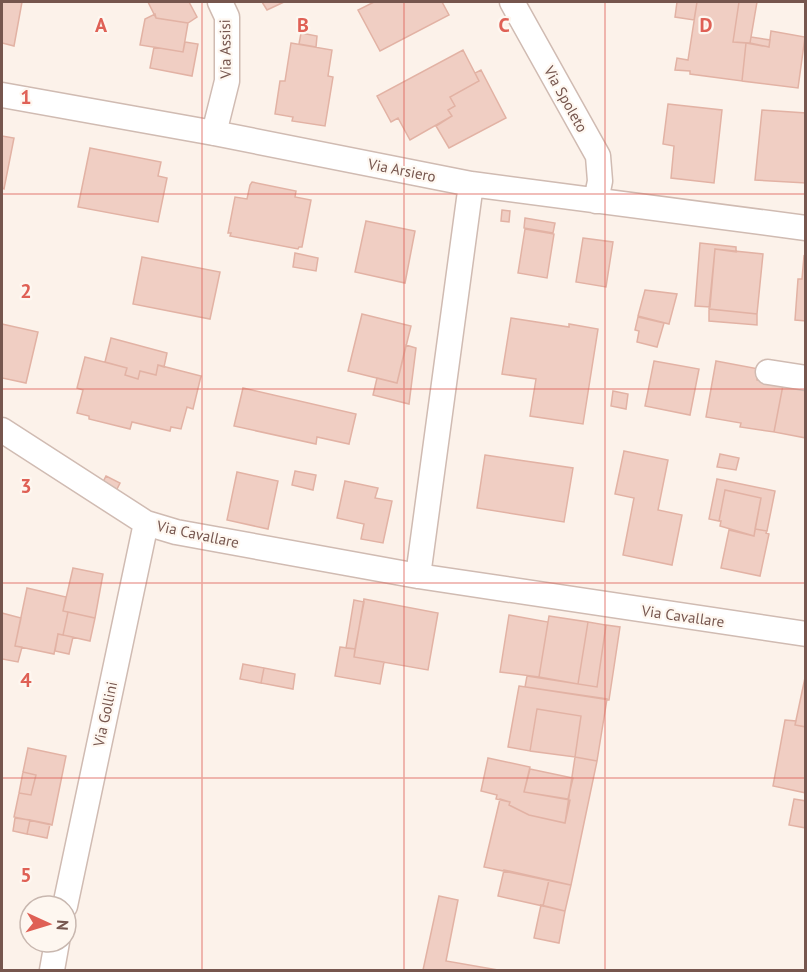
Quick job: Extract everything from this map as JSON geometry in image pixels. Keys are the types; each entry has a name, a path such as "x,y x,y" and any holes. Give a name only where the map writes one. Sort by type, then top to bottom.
{"street":[{"name":"Via Assisi","path":"214,133 227,81 227,17 220,2"},
{"name":"Via Spoleto","path":"512,2 598,156 600,181 596,201"},
{"name":"Via Arsiero","path":"2,95 214,133 471,184 806,228"},
{"path":"418,576 471,184"},
{"path":"768,372 806,378"},
{"name":"Via Cavallare","path":"2,430 146,523 176,532 418,576 806,634"},
{"name":"Via Gollini","path":"68,894 146,523"},
{"path":"52,970 55,954"}],"building":[{"path":"2,2 22,2 14,46 2,43"},
{"path":"148,2 189,2 197,17 188,23 156,18"},
{"path":"262,2 284,2 267,10"},
{"path":"374,2 442,2 449,15 380,51 358,10"},
{"path":"677,2 697,2 694,20 675,17"},
{"path":"697,2 739,2 733,42 746,43 742,81 675,70 677,58 688,60"},
{"path":"739,2 757,2 750,43 733,42"},
{"path":"155,14 156,18 188,23 183,52 140,45 145,19"},
{"path":"771,31 805,37 798,88 742,81 746,43 769,47"},
{"path":"301,33 317,36 316,47 299,44"},
{"path":"751,37 770,40 769,47 750,43"},
{"path":"185,42 198,44 192,76 150,68 154,47 183,52"},
{"path":"291,43 332,50 328,76 333,77 325,126 292,121 293,117 275,114 280,81 285,81"},
{"path":"463,50 479,81 450,97 455,106 448,110 452,116 410,140 398,118 391,122 377,96"},
{"path":"481,70 506,118 449,148 436,126 452,116 448,110 455,106 450,97 479,81 475,73"},
{"path":"668,104 722,110 714,183 671,178 674,146 663,144"},
{"path":"762,110 806,113 806,183 755,180"},
{"path":"2,136 14,138 4,189 2,188"},
{"path":"90,148 161,162 158,176 167,178 158,222 78,207"},
{"path":"252,182 296,191 295,197 311,200 302,247 298,249 230,236 231,233 228,233 235,197 247,199"},
{"path":"502,210 510,211 509,222 501,221"},
{"path":"525,218 555,223 553,233 524,228"},
{"path":"366,221 415,231 405,283 355,272"},
{"path":"525,229 554,234 547,278 518,273"},
{"path":"583,238 613,242 606,287 576,282"},
{"path":"700,243 736,247 736,252 715,249 710,307 695,306"},
{"path":"715,249 763,254 757,314 709,309"},
{"path":"295,253 318,258 316,271 293,267"},
{"path":"804,256 806,257 806,321 795,320 798,279 802,279"},
{"path":"142,257 220,272 210,319 133,304"},
{"path":"645,290 677,294 669,324 638,316"},
{"path":"709,309 757,314 757,325 709,321"},
{"path":"362,314 411,326 397,383 348,371"},
{"path":"638,317 664,323 657,347 637,342 639,331 635,330"},
{"path":"511,318 598,329 583,424 530,416 536,379 502,374"},
{"path":"2,324 38,332 26,383 2,378"},
{"path":"111,338 167,353 164,367 158,365 156,375 140,371 138,379 125,375 127,368 105,362"},
{"path":"406,345 416,348 409,404 373,395 377,378 397,383"},
{"path":"85,357 127,368 125,375 138,379 140,371 156,375 158,365 201,376 193,409 187,407 181,429 171,427 170,431 132,422 130,429 89,419 89,416 77,413 83,390 77,388"},
{"path":"654,361 699,369 690,415 645,406"},
{"path":"716,361 759,369 757,380 783,385 774,432 740,427 741,423 706,417"},
{"path":"783,385 806,389 806,438 774,432"},
{"path":"243,388 356,414 349,444 317,437 316,444 234,426"},
{"path":"613,391 628,394 626,409 611,406"},
{"path":"624,451 668,460 658,510 682,515 672,565 623,555 634,498 615,494"},
{"path":"720,454 739,458 736,470 717,467"},
{"path":"485,455 573,468 564,522 477,508"},
{"path":"295,471 316,475 313,490 292,485"},
{"path":"237,472 278,481 268,529 227,520"},
{"path":"106,476 120,483 116,491 102,484"},
{"path":"717,479 775,491 767,531 755,529 761,498 725,490 719,521 709,519"},
{"path":"345,481 378,488 375,498 392,501 383,543 361,539 364,524 337,518"},
{"path":"725,490 761,498 754,536 720,526"},
{"path":"755,529 767,531 766,533 769,534 760,576 721,568 729,530 754,536"},
{"path":"73,568 103,574 95,618 63,611"},
{"path":"27,588 66,597 63,611 68,612 63,635 58,634 54,654 15,646"},
{"path":"364,599 438,613 428,670 354,657"},
{"path":"354,600 364,602 355,649 346,648"},
{"path":"68,612 95,618 90,641 63,635"},
{"path":"2,613 21,618 15,646 22,647 18,662 2,659"},
{"path":"509,615 548,622 539,677 500,672"},
{"path":"549,616 588,622 578,684 539,677"},
{"path":"588,622 606,625 597,687 578,684"},
{"path":"606,625 620,627 609,700 525,687 527,676 597,687"},
{"path":"58,634 73,637 69,654 55,651"},
{"path":"340,647 355,649 354,657 384,662 380,684 335,676"},
{"path":"243,664 264,668 261,683 240,679"},
{"path":"264,668 295,674 293,689 261,683"},
{"path":"806,673 806,727 795,725"},
{"path":"519,686 607,699 597,761 575,757 581,716 537,709 530,751 508,747"},
{"path":"537,709 581,716 575,757 530,751"},
{"path":"785,720 796,721 795,725 806,727 806,793 773,786"},
{"path":"28,748 66,756 52,825 14,817 19,793 31,795 36,775 23,772"},
{"path":"575,757 597,761 571,885 484,867 500,799 510,802 509,805 529,815 565,823"},
{"path":"488,758 530,767 524,792 570,800 565,823 529,815 509,805 510,802 496,799 497,795 481,791"},
{"path":"530,769 573,778 568,799 524,792"},
{"path":"23,772 36,775 31,795 19,793"},
{"path":"794,799 806,801 806,828 789,825"},
{"path":"15,818 30,820 27,834 13,831"},
{"path":"30,820 50,824 47,838 27,834"},
{"path":"504,870 549,880 543,906 498,896"},
{"path":"549,880 571,885 565,911 543,906"},
{"path":"439,896 458,900 446,961 498,970 423,970"},
{"path":"541,905 565,911 559,943 534,938"}]}
